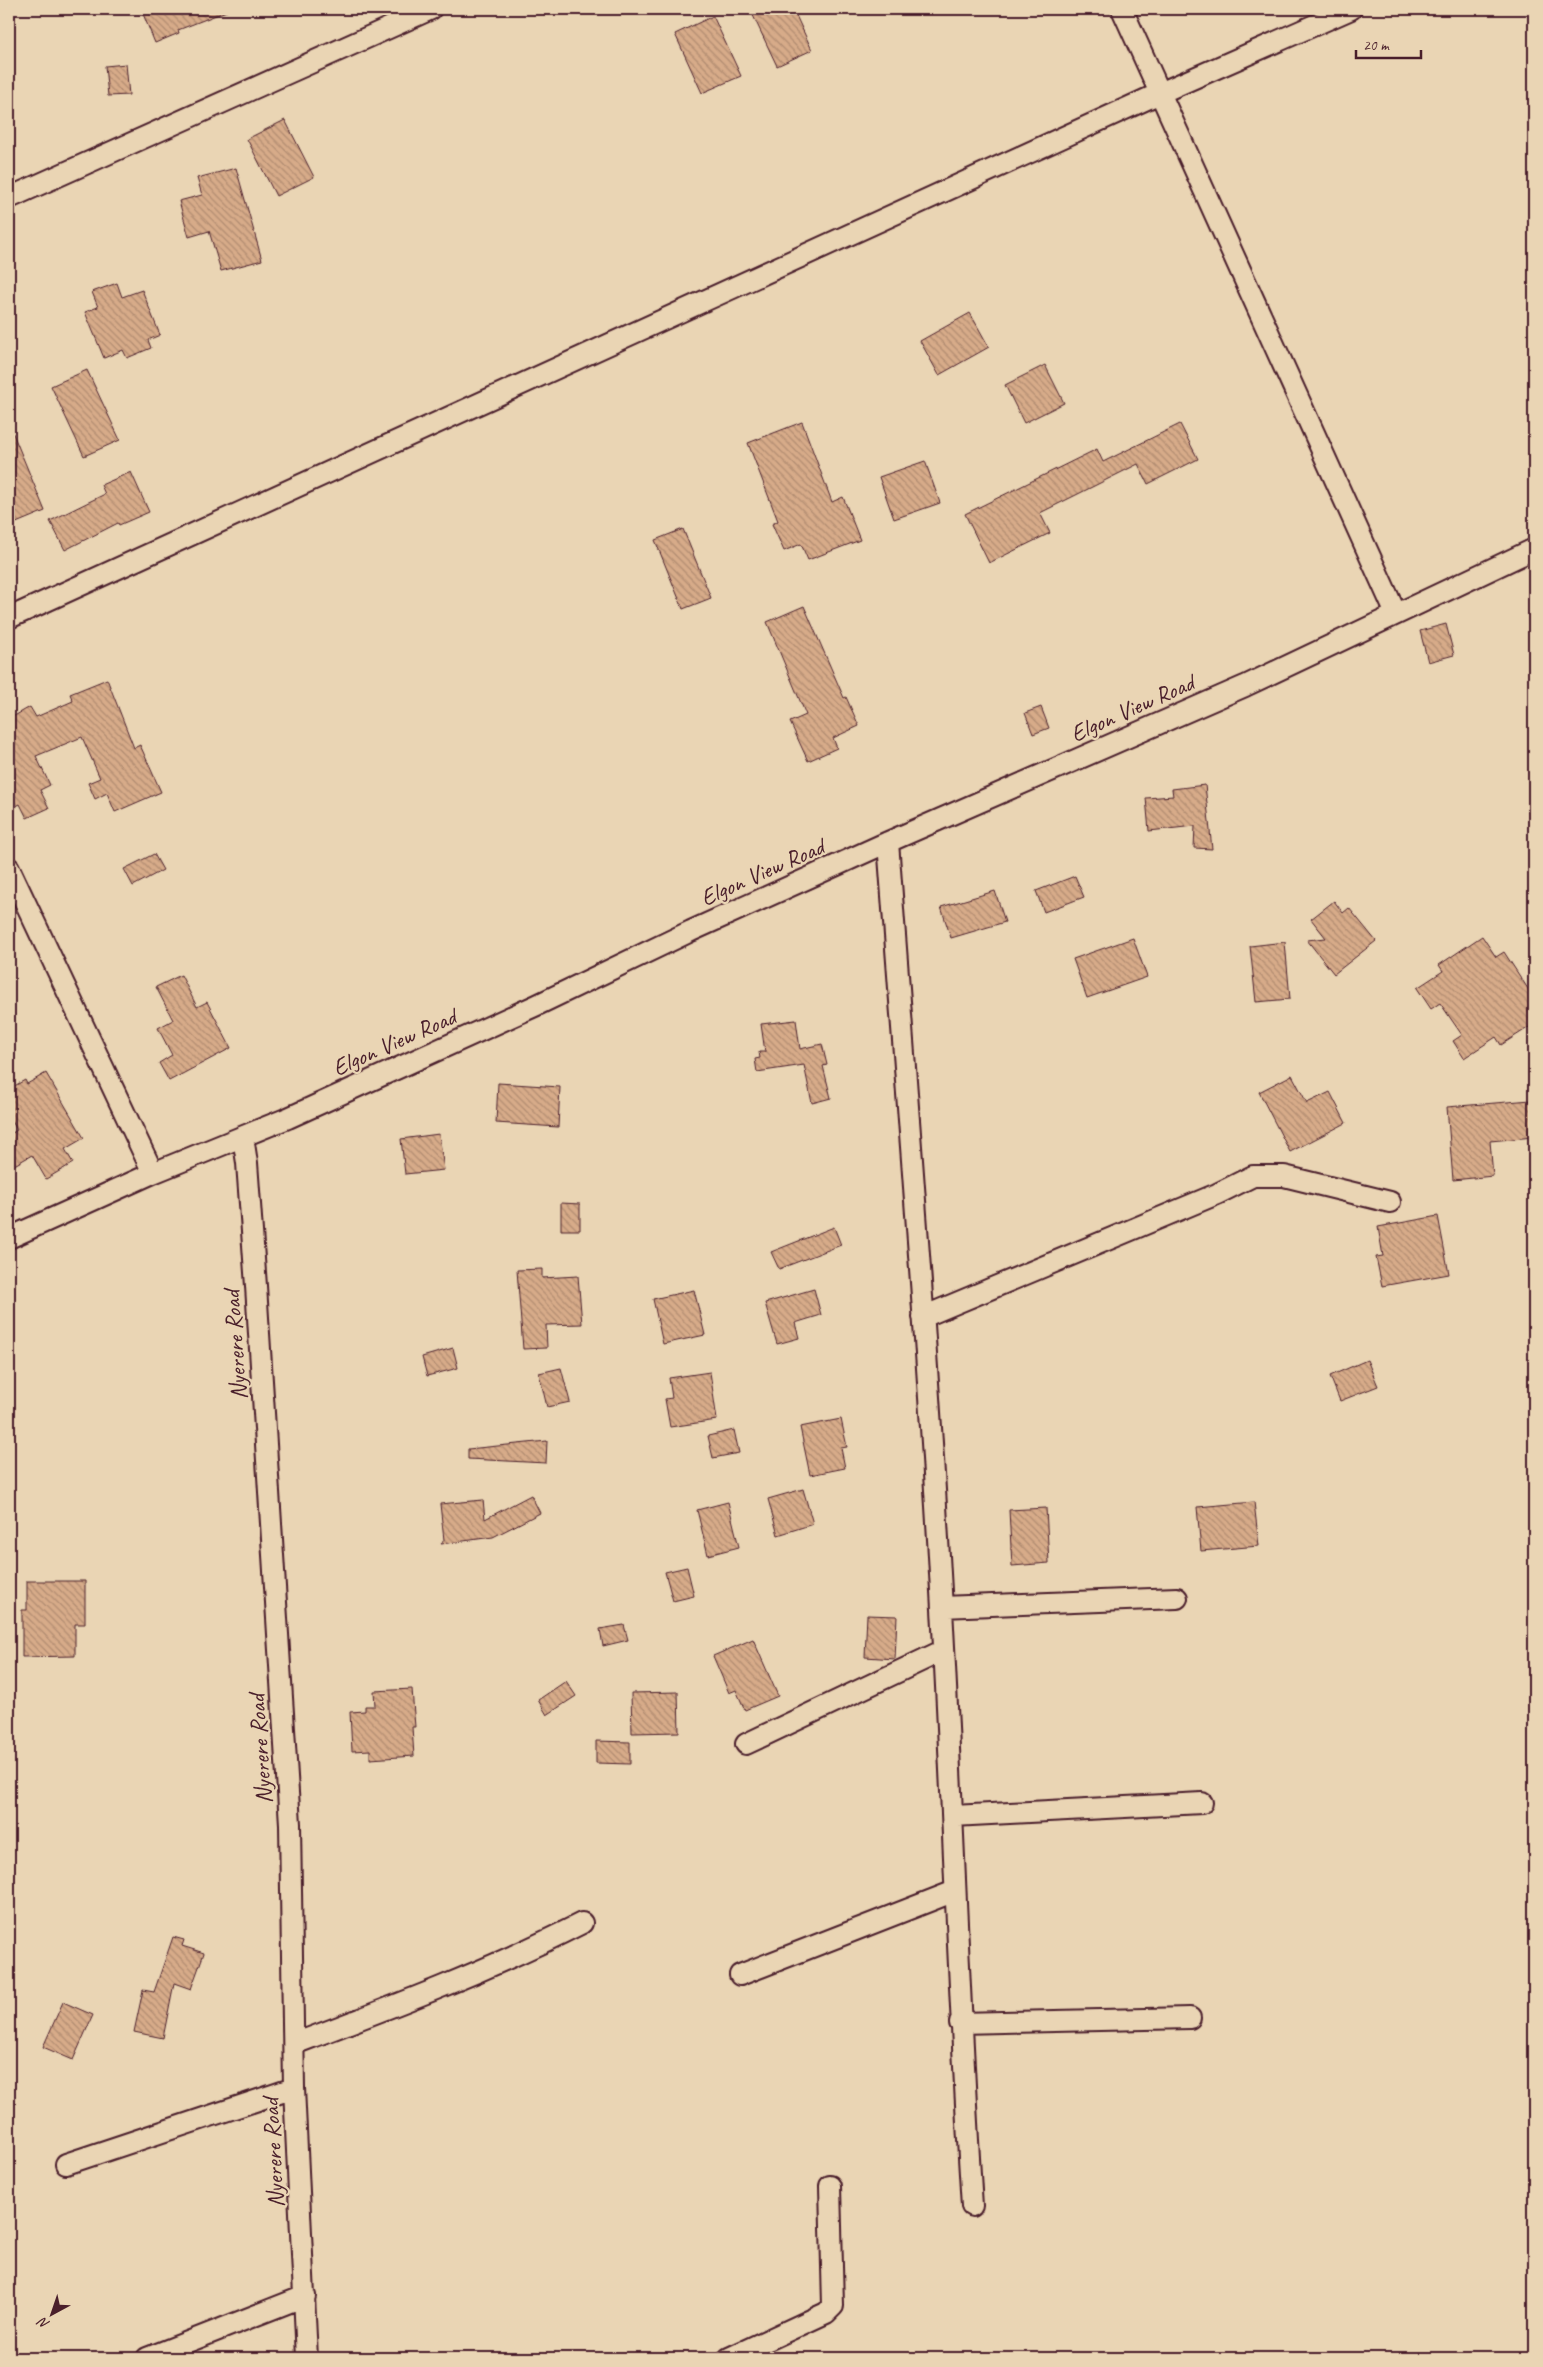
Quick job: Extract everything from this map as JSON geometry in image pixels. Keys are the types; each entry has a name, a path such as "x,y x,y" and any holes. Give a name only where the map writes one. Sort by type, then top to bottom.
{"street":[{"path":"9,198 431,9"},
{"path":"1122,9 1396,614"},
{"path":"9,618 1160,93 1350,9"},
{"name":"Elgon View Road","path":"9,1238 153,1173 243,1137 538,1005 691,932 888,842 1245,686 1534,549"},
{"path":"888,842 924,1317 942,1607 953,1816 960,2023 972,2206"},
{"path":"9,868 153,1173"},
{"name":"Nyerere Road","path":"243,1137 248,1163 290,1824 294,2088 307,2358"},
{"path":"924,1317 1217,1194 1253,1176 1284,1176 1390,1202"},
{"path":"942,1607 1178,1598"},
{"path":"746,1744 944,1650"},
{"path":"953,1816 1202,1803"},
{"path":"740,1975 955,1891"},
{"path":"294,2044 453,1983 526,1951 582,1923"},
{"path":"960,2023 1190,2018"},
{"path":"66,2164 294,2088"},
{"path":"729,2358 826,2313 833,2306 830,2186"},
{"path":"147,2358 305,2296"}],"building":[{"path":"141,9 229,10 178,30 179,33 155,43"},
{"path":"750,9 793,9 812,50 777,66"},
{"path":"713,16 741,76 702,93 675,34"},
{"path":"126,64 129,95 108,96 105,66"},
{"path":"285,120 314,177 276,196 247,139"},
{"path":"236,168 262,260 221,271 209,231 189,237 179,201 202,195 197,178"},
{"path":"117,283 122,297 142,290 160,335 148,340 151,348 127,358 123,350 104,358 85,312 98,307 92,292"},
{"path":"970,313 989,347 939,375 920,341"},
{"path":"1045,365 1064,403 1024,423 1005,385"},
{"path":"87,370 120,440 84,456 51,386"},
{"path":"802,422 832,502 843,497 860,540 808,560 801,544 784,551 772,524 778,521 748,443"},
{"path":"9,424 45,511 9,526"},
{"path":"1180,424 1198,459 1148,484 1138,464 1040,513 1050,533 989,563 965,514 1097,449 1103,462"},
{"path":"925,461 940,503 894,519 879,477"},
{"path":"131,472 149,512 119,525 118,523 65,550 50,521 105,494 101,485"},
{"path":"683,529 711,598 683,609 655,540"},
{"path":"804,606 844,698 846,697 859,726 833,738 837,748 808,761 790,722 806,715 767,622"},
{"path":"1446,624 1454,655 1428,662 1420,631"},
{"path":"107,679 134,748 140,745 161,792 115,812 107,793 95,799 88,783 100,778 82,737 36,756 50,785 40,790 49,808 27,818 20,804 9,810 9,781 15,777 9,766 9,719 30,707 36,717 73,701 70,694"},
{"path":"1041,707 1049,728 1033,734 1025,713"},
{"path":"1205,785 1212,849 1194,848 1195,826 1149,831 1146,798 1173,796 1172,789"},
{"path":"154,854 163,870 133,886 124,869"},
{"path":"1075,876 1084,897 1044,912 1036,891"},
{"path":"995,891 1005,922 951,938 941,907"},
{"path":"1334,901 1343,913 1349,908 1376,941 1334,974 1307,940 1326,938 1311,919"},
{"path":"1482,936 1496,957 1504,952 1534,998 1534,1024 1501,1045 1496,1037 1464,1058 1453,1041 1462,1035 1440,1003 1431,1009 1417,988 1443,971 1439,965"},
{"path":"1133,938 1147,977 1087,998 1073,959"},
{"path":"1285,942 1290,999 1256,1002 1250,946"},
{"path":"181,975 197,1007 207,1002 231,1048 169,1081 159,1063 172,1055 158,1028 173,1020 156,987"},
{"path":"796,1020 800,1049 822,1044 827,1065 823,1066 831,1098 812,1103 804,1065 757,1072 755,1059 760,1058 759,1052 765,1052 761,1024"},
{"path":"46,1073 84,1138 65,1149 73,1163 46,1179 32,1155 9,1168 9,1135 17,1130 9,1116 9,1089 25,1080 27,1084"},
{"path":"1292,1075 1307,1103 1330,1092 1346,1123 1290,1152 1259,1092"},
{"path":"498,1083 560,1087 558,1127 496,1123"},
{"path":"1531,1100 1534,1137 1490,1141 1493,1176 1453,1180 1447,1107"},
{"path":"439,1134 444,1170 405,1174 401,1139"},
{"path":"561,1203 580,1204 580,1230 561,1230"},
{"path":"1438,1216 1449,1274 1382,1286 1376,1257 1383,1256 1378,1227"},
{"path":"834,1227 841,1245 779,1269 771,1252"},
{"path":"542,1269 542,1278 578,1276 582,1324 546,1325 547,1348 523,1349 517,1270"},
{"path":"814,1289 821,1315 795,1323 799,1338 777,1344 765,1303"},
{"path":"694,1290 705,1335 663,1344 653,1299"},
{"path":"453,1348 458,1368 427,1376 422,1357"},
{"path":"1367,1360 1378,1386 1340,1401 1330,1376"},
{"path":"561,1368 570,1402 547,1407 539,1373"},
{"path":"710,1372 717,1420 670,1427 665,1399 672,1398 669,1378"},
{"path":"841,1419 847,1447 841,1448 845,1468 810,1475 800,1427"},
{"path":"734,1430 739,1453 713,1458 708,1436"},
{"path":"547,1441 546,1463 468,1459 468,1449"},
{"path":"803,1489 813,1524 778,1535 768,1499"},
{"path":"531,1495 540,1513 493,1537 441,1544 444,1540 440,1504 483,1500 485,1519"},
{"path":"728,1502 739,1547 708,1555 697,1510"},
{"path":"1254,1502 1259,1546 1201,1551 1197,1507"},
{"path":"1046,1508 1049,1563 1012,1566 1009,1510"},
{"path":"687,1567 694,1596 673,1601 665,1572"},
{"path":"27,1581 85,1581 85,1624 75,1624 75,1656 22,1657 22,1610 27,1610"},
{"path":"867,1615 897,1616 895,1659 865,1657"},
{"path":"624,1625 628,1640 603,1646 600,1629"},
{"path":"753,1639 778,1696 745,1710 736,1690 729,1693 713,1656"},
{"path":"566,1681 576,1696 547,1715 538,1700"},
{"path":"412,1689 415,1727 412,1727 414,1756 370,1759 370,1750 352,1751 350,1712 365,1711 365,1706 375,1706 374,1691"},
{"path":"678,1692 679,1732 632,1733 631,1693"},
{"path":"596,1741 630,1742 630,1764 596,1763"},
{"path":"173,1937 184,1940 182,1946 204,1953 191,1989 174,1983 163,2038 134,2032 143,1990 154,1992"},
{"path":"63,2002 93,2015 73,2060 43,2047"}]}
